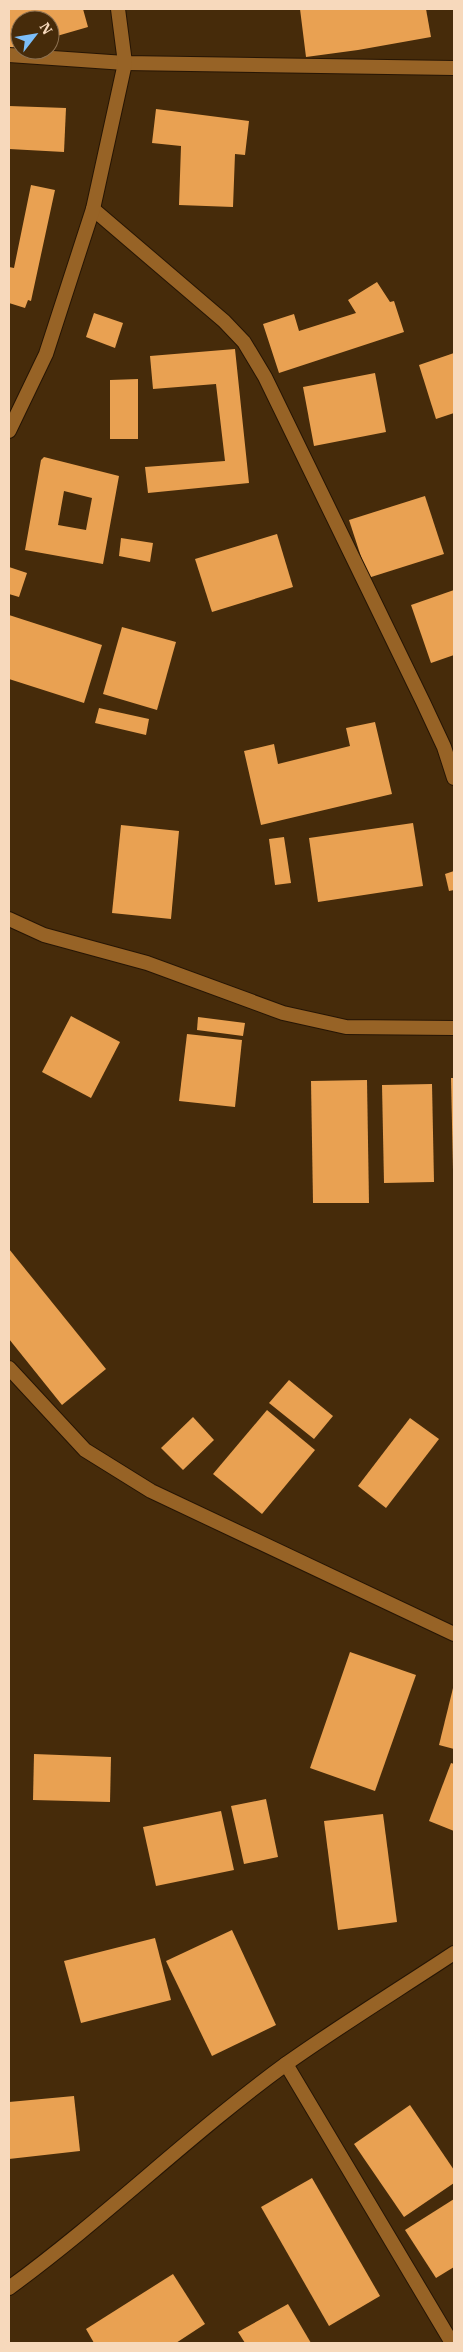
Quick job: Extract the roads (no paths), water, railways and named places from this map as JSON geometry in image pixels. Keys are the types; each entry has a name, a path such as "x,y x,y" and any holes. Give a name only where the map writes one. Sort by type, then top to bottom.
{"street":[{"path":"9,431 46,354 93,209 125,63 118,9"},
{"path":"9,55 125,63 454,68"},
{"path":"93,209 224,321 244,342 265,377 423,702 444,747 454,778"},
{"path":"9,919 44,935 147,963 284,1014 346,1026 454,1028"},
{"path":"9,1368 85,1450 151,1491 454,1634"},
{"path":"9,2288 52,2257 286,2064 454,1953"},
{"path":"286,2064 452,2343"}]}
